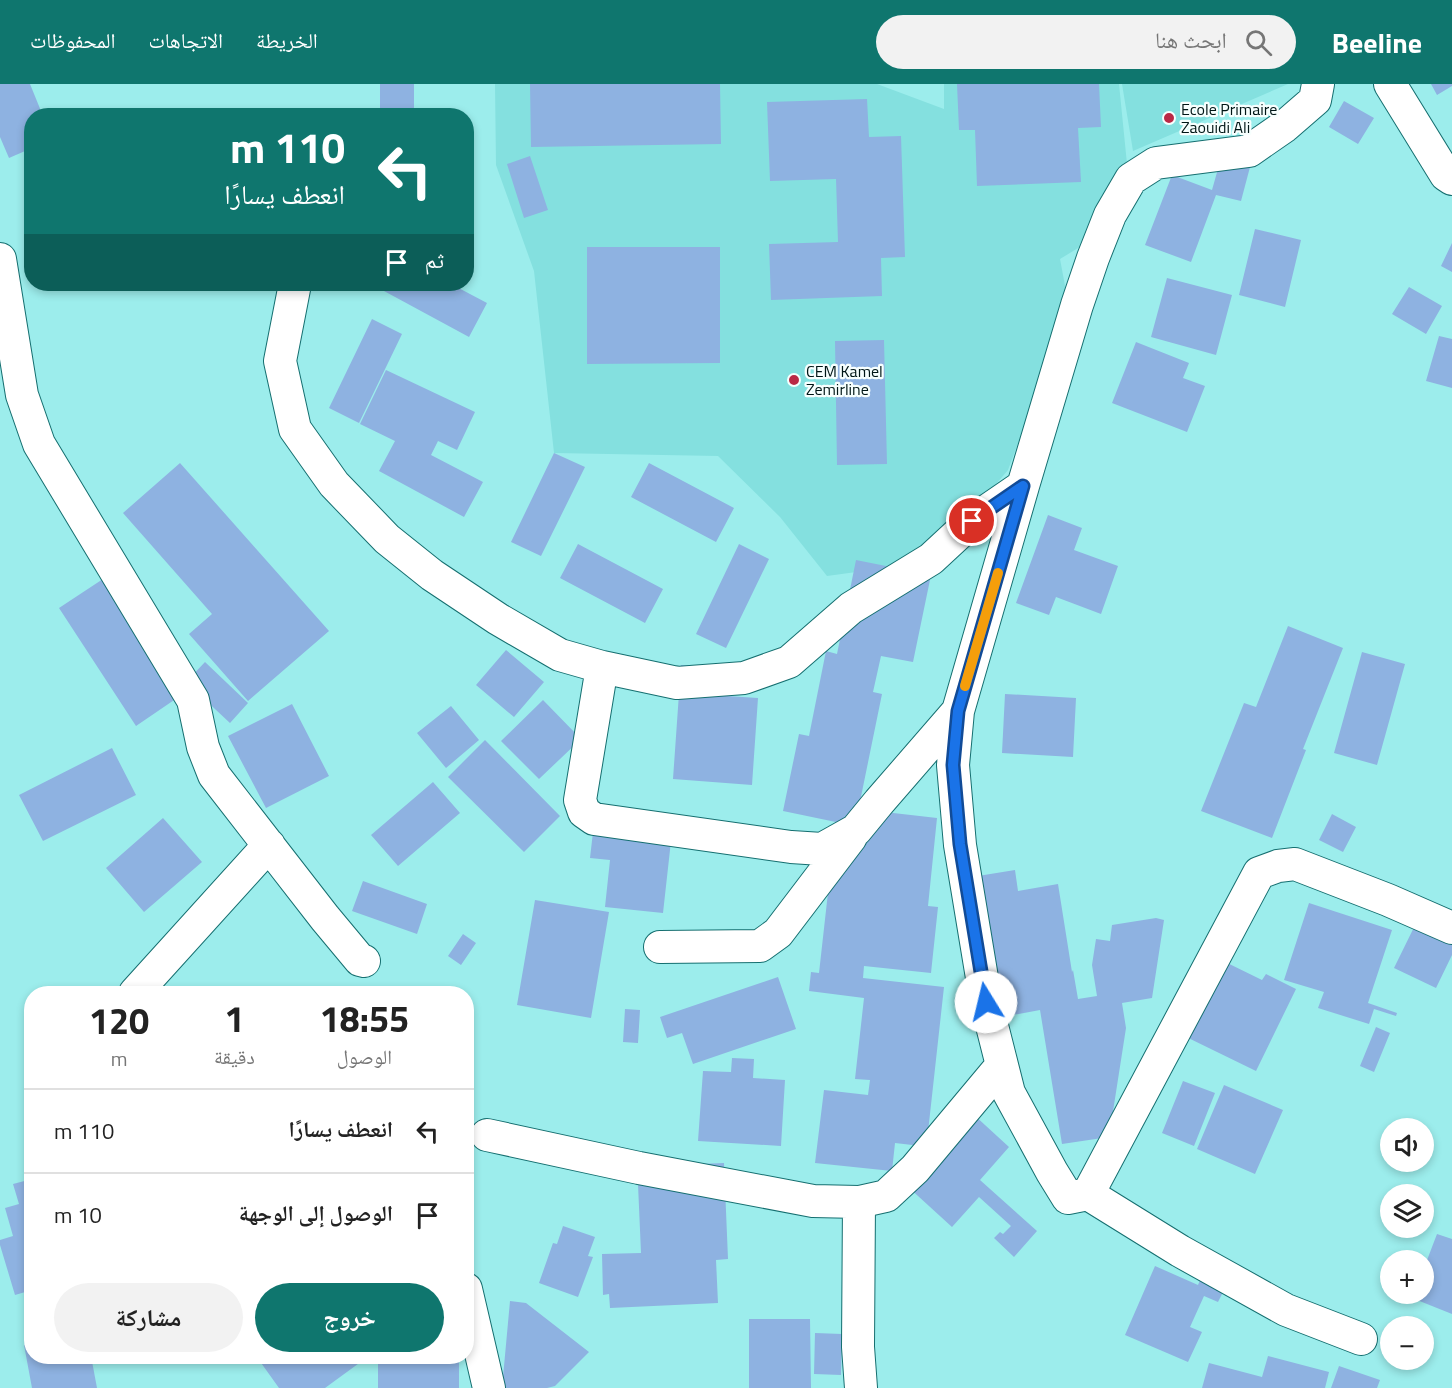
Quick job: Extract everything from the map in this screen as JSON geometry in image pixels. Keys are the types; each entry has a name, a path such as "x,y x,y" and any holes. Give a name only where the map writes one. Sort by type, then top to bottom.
{"street":[{"path":"1318,84 1315,100 1285,126 1249,151 1156,163 1131,179 1110,215 1077,304 958,711 953,765 960,844 986,1002 1009,1093 1068,1198 1088,1194 1180,1251 1286,1310 1361,1339"},
{"path":"1390,84 1446,175 1452,179"},
{"path":"0,259 22,395 39,444 193,700 203,747 214,775 331,927 360,960 364,961"},
{"path":"294,291 280,362 295,429 334,484 387,539 432,575 498,619 560,655 603,667 677,683 744,678 789,662 851,608 931,559 972,521 1023,486"},
{"path":"603,667 580,800 584,812 594,819 791,847 822,849 856,830"},
{"path":"660,947 760,946 777,933 856,830 958,711"},
{"path":"141,986 269,845"},
{"path":"1088,1194 1259,873 1278,866 1295,864 1452,928"},
{"path":"487,1135 639,1168 813,1201 859,1202 886,1196 915,1169 1002,1065"},
{"path":"859,1202 858,1347 861,1388"},
{"path":"474,1323 489,1388"}],"shaded area":[{"name":"CEM Kamel Zemirline","path":"495,84 877,84 944,109 944,84 1119,84 1127,164 1088,242 1060,259 1069,307 1008,470 955,532 922,563 827,576 780,517 718,456 554,453 534,271 496,165"},
{"name":"Ecole Primaire Zaouidi Ali","path":"1122,84 1288,84 1133,151"}],"building":[{"path":"0,84 30,84 40,108 24,108 24,151 9,158 0,137"},
{"path":"380,84 414,84 414,108 380,108"},
{"path":"530,84 720,84 721,144 531,147"},
{"path":"957,84 1099,84 1101,127 1078,128 1081,182 977,186 975,130 959,130"},
{"path":"1431,84 1452,84 1452,86 1437,95"},
{"path":"867,99 869,137 901,136 905,257 881,258 882,296 771,300 769,244 838,242 836,179 770,181 767,102"},
{"path":"1344,101 1374,118 1358,144 1329,127"},
{"path":"1225,144 1254,152 1241,201 1216,195 1191,262 1145,245 1172,175 1212,190"},
{"path":"530,156 548,210 524,218 507,164"},
{"path":"1255,229 1301,240 1285,307 1239,295"},
{"path":"1452,243 1452,272 1441,266"},
{"path":"587,247 720,247 720,363 587,364"},
{"path":"1167,278 1232,295 1216,355 1151,337"},
{"path":"1409,287 1442,306 1426,334 1392,314"},
{"path":"384,291 464,291 487,303 469,337"},
{"path":"372,319 402,334 359,423 329,408"},
{"path":"1439,336 1452,339 1452,388 1426,381"},
{"path":"884,340 887,464 837,465 835,341"},
{"path":"1136,342 1189,363 1183,378 1205,386 1187,432 1112,403"},
{"path":"386,370 475,412 457,450 438,441 431,455 483,482 464,517 379,471 395,441 360,424"},
{"path":"554,453 585,467 541,556 511,542"},
{"path":"180,463 329,631 248,701 189,634 212,614 123,513"},
{"path":"649,463 734,508 716,542 631,497"},
{"path":"1048,515 1082,528 1074,550 1118,566 1101,614 1056,597 1049,615 1016,603"},
{"path":"578,544 663,589 645,623 560,578"},
{"path":"739,544 769,559 726,648 696,634"},
{"path":"856,560 931,575 913,662 881,656 873,692 882,694 855,826 783,811 799,734 809,736 826,651 837,654"},
{"path":"103,579 180,696 136,726 59,608"},
{"path":"1288,626 1343,648 1303,749 1306,750 1272,838 1201,811 1244,703 1256,707"},
{"path":"506,650 544,682 514,717 476,685"},
{"path":"1362,652 1405,664 1377,765 1334,753"},
{"path":"205,662 248,703 230,723 186,682"},
{"path":"681,665 698,667 696,694 758,698 752,785 673,779"},
{"path":"1005,694 1076,698 1073,757 1002,753"},
{"path":"543,700 581,739 539,779 501,741"},
{"path":"292,704 329,776 266,808 228,736"},
{"path":"451,706 479,740 446,768 417,733"},
{"path":"485,740 560,816 524,852 448,777"},
{"path":"112,748 136,795 43,841 19,795"},
{"path":"433,782 460,813 398,866 371,835"},
{"path":"867,810 937,818 928,906 938,907 931,973 864,966 863,978 944,987 927,1141 961,1103 1009,1147 980,1180 1037,1231 1014,1257 994,1238 1000,1232 1003,1234 1011,1226 979,1197 952,1227 895,1175 921,1146 895,1143 892,1171 815,1163 824,1090 868,1095 870,1080 855,1079 864,998 809,991 811,972 819,973 833,848 862,851"},
{"path":"1332,814 1356,827 1343,852 1319,840"},
{"path":"163,818 202,862 144,912 106,868"},
{"path":"593,832 671,841 663,913 605,907 610,860 590,858"},
{"path":"1015,870 1018,891 1058,884 1078,999 1097,996 1092,965 1096,939 1110,941 1112,925 1156,918 1164,920 1152,998 1122,1003 1126,1028 1109,1137 1062,1144 1040,1010 1002,1017 978,876"},
{"path":"363,881 427,904 417,934 352,911"},
{"path":"535,900 609,912 591,1018 517,1005"},
{"path":"1309,903 1392,930 1368,1003 1397,1013 1396,1016 1374,1009 1369,1024 1318,1008 1324,992 1284,980"},
{"path":"1422,911 1452,926 1452,955 1436,988 1394,968"},
{"path":"463,934 476,943 461,965 448,956"},
{"path":"1213,956 1262,980 1266,974 1296,989 1256,1071 1176,1032"},
{"path":"778,977 796,1029 693,1064 682,1033 667,1038 660,1017"},
{"path":"625,1009 640,1010 638,1043 623,1042"},
{"path":"1376,1027 1390,1033 1374,1072 1360,1066"},
{"path":"732,1058 754,1059 753,1078 785,1080 781,1146 698,1141 703,1071 731,1072"},
{"path":"1183,1081 1215,1093 1194,1146 1162,1133"},
{"path":"1224,1085 1283,1110 1255,1174 1197,1149"},
{"path":"474,1123 480,1131 474,1135"},
{"path":"724,1163 728,1259 716,1260 718,1303 610,1308 609,1294 603,1295 602,1254 641,1253 638,1184 652,1184 651,1166"},
{"path":"24,1181 24,1292 15,1295 0,1245 0,1240 13,1236 5,1208 19,1204 13,1184"},
{"path":"563,1226 595,1237 588,1256 593,1257 578,1297 539,1283 553,1243 557,1244"},
{"path":"1437,1234 1452,1239 1452,1314 1427,1304 1434,1304 1434,1250 1431,1250"},
{"path":"1155,1266 1198,1285 1204,1271 1228,1282 1218,1302 1204,1296 1190,1327 1202,1332 1188,1362 1125,1335"},
{"path":"510,1301 526,1303 589,1352 555,1386 502,1388"},
{"path":"749,1319 810,1319 811,1388 749,1388"},
{"path":"815,1333 842,1334 841,1375 814,1374"},
{"path":"1268,1356 1329,1372 1325,1388 1202,1388 1209,1363 1262,1377"},
{"path":"28,1364 92,1364 97,1388 32,1388"},
{"path":"262,1364 358,1364 325,1388 279,1388"},
{"path":"378,1364 459,1364 459,1388 378,1388"},
{"path":"1339,1366 1380,1380 1377,1388 1331,1388"}],"slow traffic":[{"path":"965,686 998,573"}],"place":[{"name":"Ecole Primaire Zaouidi Ali","path":"1169,118"},
{"name":"CEM Kamel Zemirline","path":"794,380"}],"route":[{"path":"972,521 1023,486 958,711 953,765 960,844 986,1002"}]}
